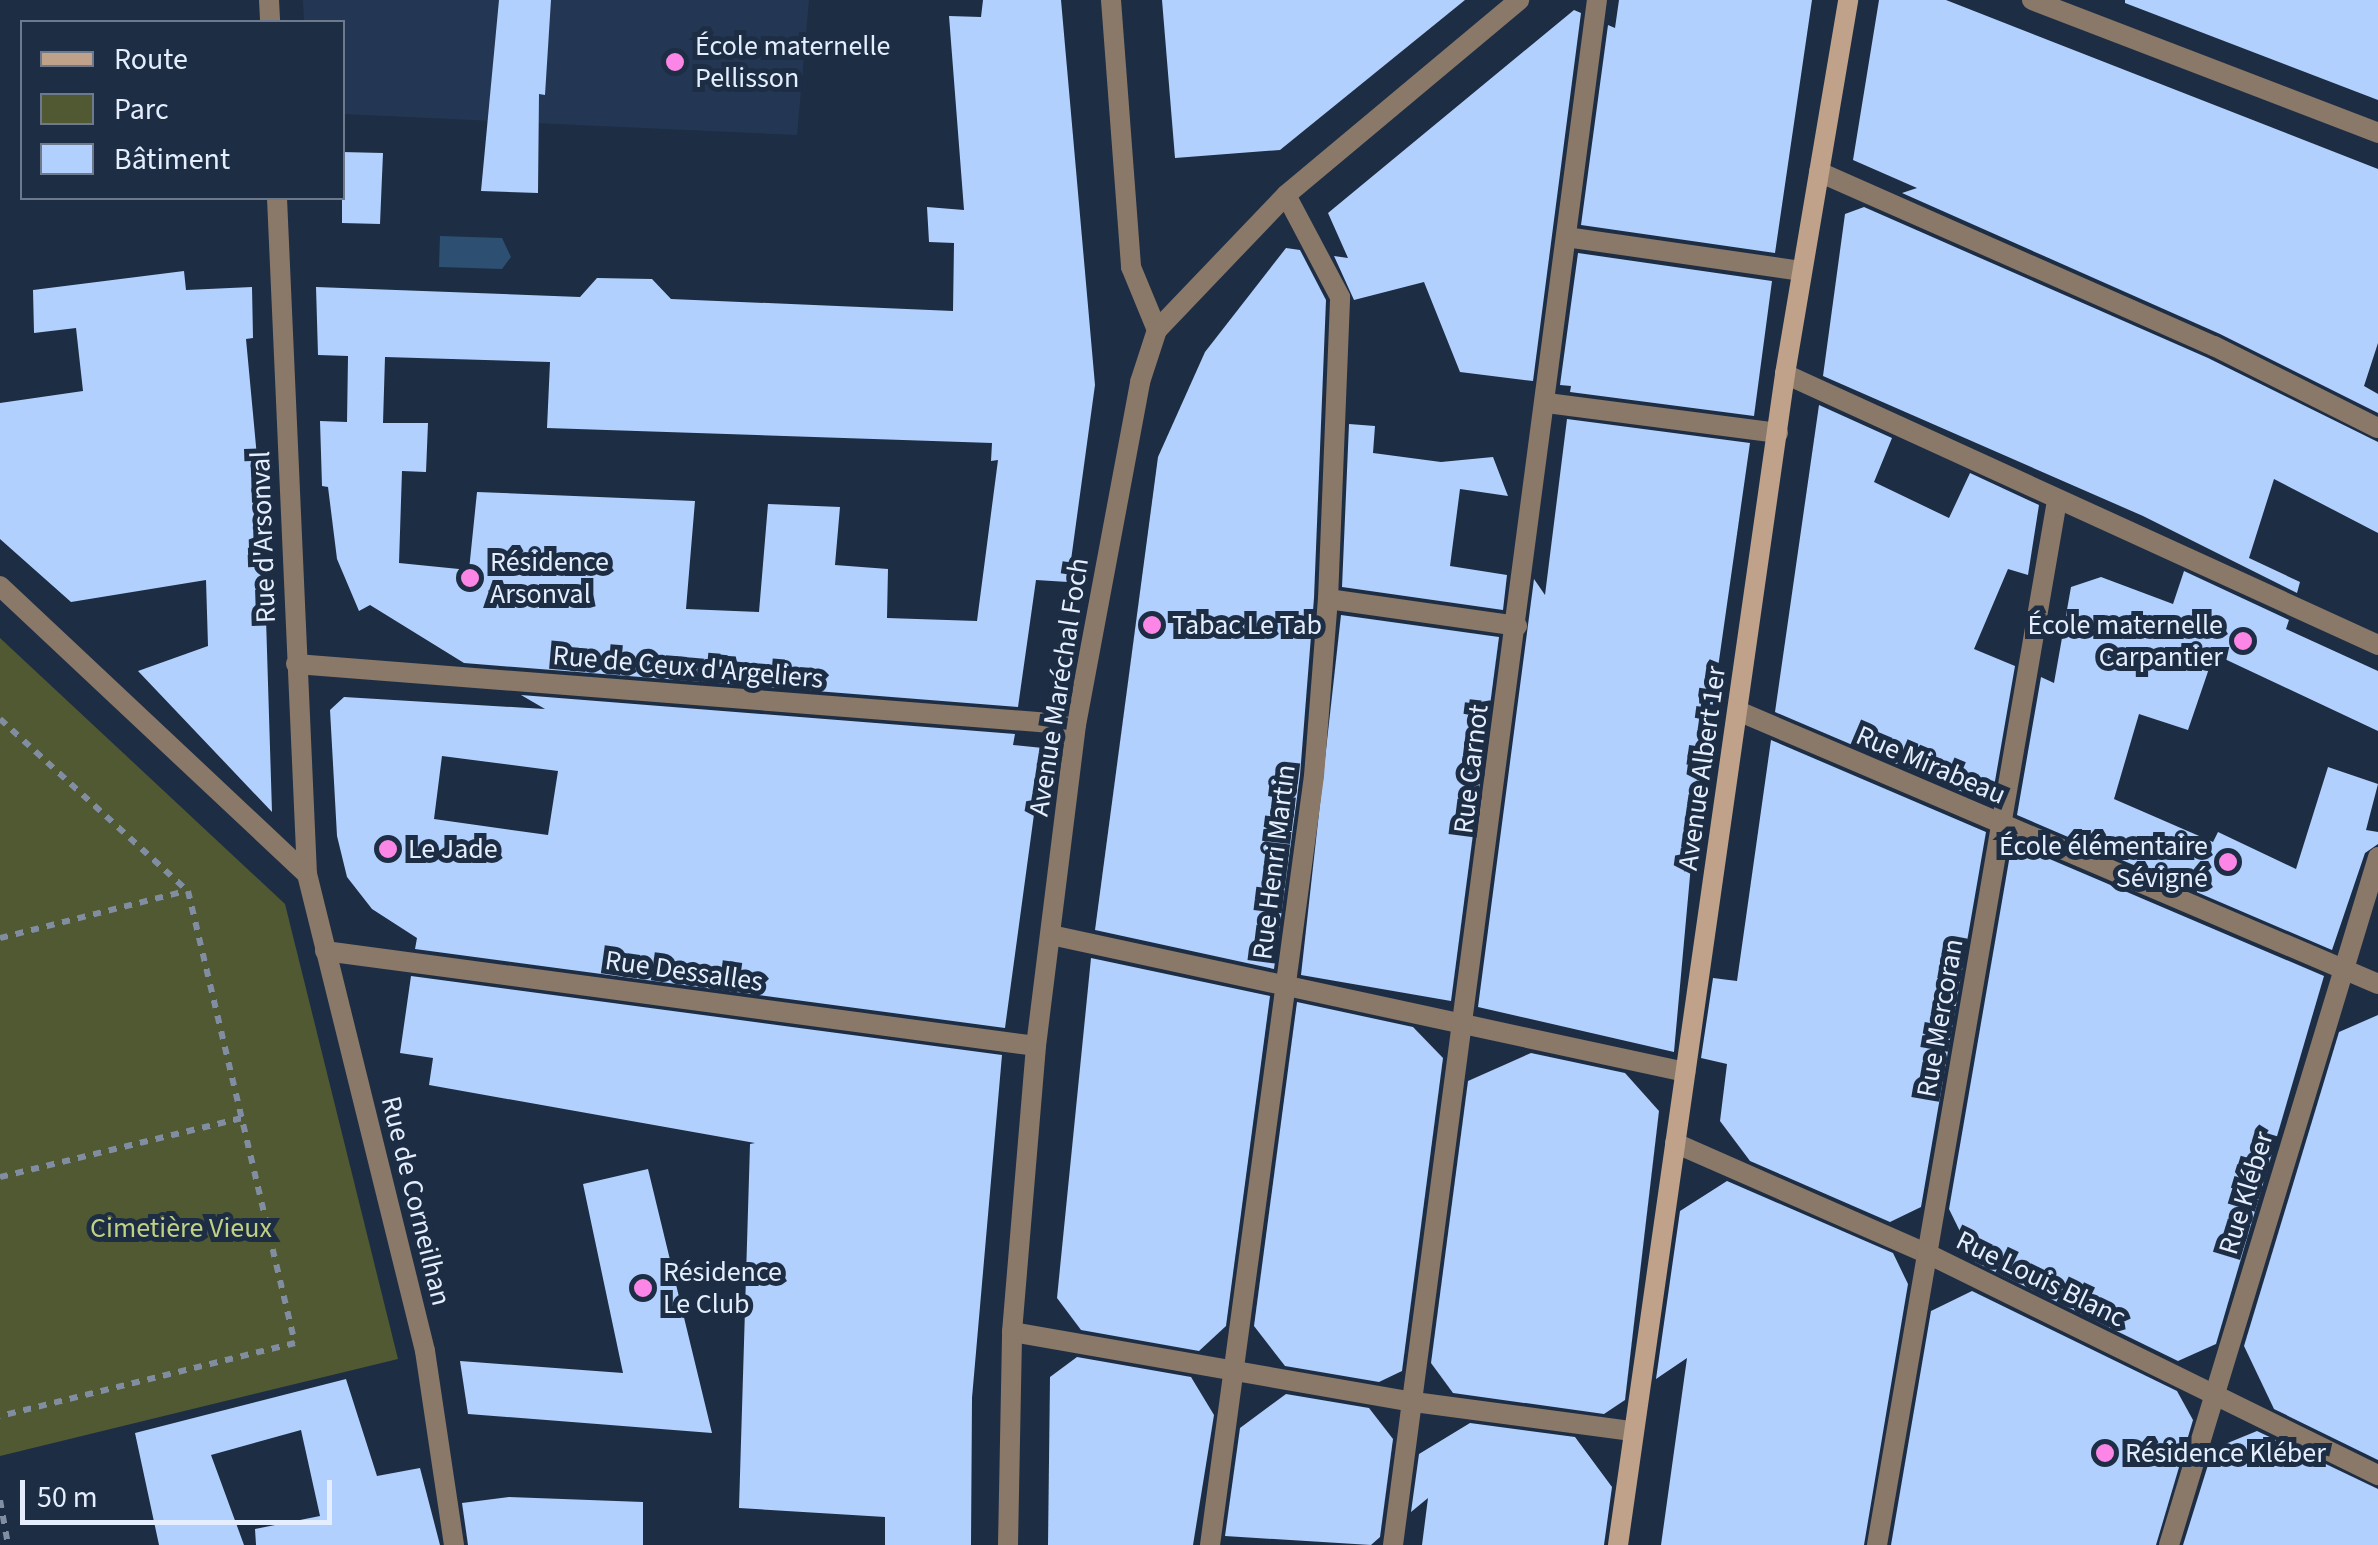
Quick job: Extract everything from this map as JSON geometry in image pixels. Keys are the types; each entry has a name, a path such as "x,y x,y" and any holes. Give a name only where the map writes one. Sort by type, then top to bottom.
{"main road":[{"name":"Avenue Albert 1er","path":"1618,1545 1630,1432 1785,374 1848,0"}],"street":[{"path":"1111,0 1131,267 1158,330"},
{"name":"Avenue Maréchal Foch","path":"1008,1545 1012,1332 1036,1046 1076,726 1140,382 1158,330 1286,195 1518,0"},
{"name":"Rue Carnot","path":"1393,1545 1466,1024 1597,0"},
{"path":"2032,0 2378,133"},
{"path":"1819,172 2214,346 2378,428"},
{"name":"Rue Henri Martin","path":"1210,1545 1314,776 1328,599 1340,297 1286,195"},
{"name":"Rue d'Arsonval","path":"278,200 307,874"},
{"path":"1566,237 1801,272"},
{"path":"1785,374 2378,644"},
{"path":"1547,402 1778,433"},
{"name":"Rue Mercoran","path":"1878,1545 2058,501"},
{"path":"0,586 307,874"},
{"path":"1328,599 1518,626"},
{"name":"Rue de Ceux d'Argeliers","path":"296,664 1076,726"},
{"name":"Rue Mirabeau","path":"1738,712 2378,984"},
{"name":"Rue Kléber","path":"2169,1545 2378,857"},
{"name":"Rue de Corneilhan","path":"307,874 425,1350 454,1545"},
{"path":"1051,935 1285,989 1685,1072"},
{"name":"Rue Dessalles","path":"325,951 1036,1046"},
{"name":"Rue Louis Blanc","path":"1675,1143 1926,1253 2378,1475"},
{"path":"1012,1332 1414,1402 1630,1432"}],"path":[{"path":"0,719 188,890 295,1343 0,1416"},
{"path":"0,938 188,890"},
{"path":"0,1178 242,1118"},
{"path":"0,1500 8,1545"}],"shaded area":[{"path":"303,0 809,0 797,135 345,114 345,20 304,20"},
{"path":"440,236 502,238 511,257 502,269 439,267"}],"green space":[{"name":"Cimetière Vieux","path":"0,638 285,904 398,1359 0,1456"}],"building":[{"path":"499,0 551,0 545,95 539,94 538,193 481,191"},
{"path":"983,0 1061,0 1095,385 1068,582 1036,580 1018,707 464,663 370,605 359,611 337,559 328,487 322,486 320,421 347,422 348,356 318,355 316,287 580,297 597,278 652,279 671,299 953,311 954,243 929,242 927,207 964,210 949,16 981,17","holes":["385,357 550,362 547,428 992,443 991,461 998,460 977,621 887,618 888,569 835,565 840,507 768,504 759,612 686,609 695,501 477,492 469,570 399,563 402,471 426,472 428,423 383,423"]},
{"path":"1162,0 1465,0 1280,150 1175,158"},
{"path":"1619,0 1812,0 1775,253 1581,225 1608,25 1615,28"},
{"path":"1879,0 1946,0 2378,169 2378,343 2364,386 2378,394 2378,413 2220,334 1902,193 1917,188 1853,160"},
{"path":"2378,0 2378,100 2125,3"},
{"path":"1574,10 1581,13 1533,381 1460,372 1424,282 1354,300 1334,256 1348,258 1328,213"},
{"path":"345,152 383,153 380,224 342,223"},
{"path":"1864,207 2208,358 2378,442 2378,533 2274,479 2249,558 2300,582 2297,593 2143,516 1823,376 1845,214"},
{"path":"1286,248 1300,250 1326,300 1314,598 1300,775 1274,969 1095,930 1158,457 1205,352"},
{"path":"1578,253 1772,281 1754,416 1570,392 1571,386 1560,385"},
{"path":"184,271 186,290 252,287 253,338 246,339 263,521 272,812 138,671 208,646 206,580 71,602 0,539 0,403 83,391 76,328 34,333 33,290"},
{"path":"1819,405 1892,438 1874,482 1949,518 1970,473 2039,505 2028,575 2008,569 1974,649 2015,666 1991,804 1775,712"},
{"path":"1567,419 1750,443 1693,843 1674,1052 1478,1007 1534,579 1545,595"},
{"path":"1349,424 1375,426 1373,453 1441,462 1493,457 1508,496 1460,489 1450,566 1507,575 1503,610 1342,587"},
{"path":"2184,571 2289,620 2286,629 2378,671 2378,731 2214,654 2188,730 2139,714 2114,799 2213,842 2218,832 2296,869 2328,767 2378,784 2366,830 2378,832 2378,844 2365,853 2332,950 2017,815 2041,677 2054,683 2071,587 2101,577 2173,604"},
{"path":"1341,615 1499,637 1451,1001 1301,975"},
{"path":"521,695 1015,734 1013,745 1043,748 1005,1028 415,949 417,938 372,909 347,877 337,836 330,710 344,697 545,709","holes":["442,756 558,771 548,835 434,819"]},
{"path":"1771,740 1986,832 1921,1207 1890,1222 1750,1161 1720,1121 1727,1064 1701,1058 1713,978 1737,981"},
{"path":"2012,843 2324,976 2216,1344 2178,1361 1975,1262 1949,1209"},
{"path":"1091,958 1270,996 1226,1326 1199,1351 1081,1330 1057,1298"},
{"path":"411,976 1002,1055 972,1398 971,1545 885,1545 885,1517 739,1508 750,1144 755,1143 429,1085 433,1058 400,1053"},
{"path":"1297,1002 1413,1027 1443,1058 1402,1371 1379,1382 1285,1366 1254,1326"},
{"path":"2378,1015 2378,1460 2274,1409 2244,1346 2339,1032"},
{"path":"1531,1053 1625,1073 1659,1111 1625,1400 1604,1414 1453,1393 1431,1363 1468,1081"},
{"path":"648,1169 712,1433 468,1414 460,1361 623,1373 583,1184"},
{"path":"1727,1181 1893,1253 1908,1284 1864,1545 1661,1545 1687,1358 1656,1379 1680,1211"},
{"name":"Résidence Kléber","path":"1972,1291 2177,1391 2193,1420 2156,1545 1891,1545 1931,1311"},
{"path":"1077,1357 1191,1377 1214,1415 1193,1545 1048,1545 1050,1377"},
{"path":"346,1379 377,1476 420,1468 440,1545 256,1545 255,1529 320,1516 301,1430 211,1455 244,1545 159,1545 135,1433"},
{"path":"1286,1394 1369,1408 1393,1439 1380,1537 1371,1545 1225,1536 1240,1428"},
{"path":"1470,1423 1575,1437 1612,1487 1604,1545 1422,1545 1428,1498 1411,1512 1419,1454"},
{"path":"2257,1431 2378,1489 2378,1545 2183,1545 2213,1449"},
{"path":"509,1497 643,1502 643,1545 468,1545 462,1503"}],"place":[{"name":"École maternelle Pellisson","path":"675,62"},
{"name":"Résidence Arsonval","path":"470,578"},
{"name":"Tabac Le Tab","path":"1152,625"},
{"name":"École maternelle Carpantier","path":"2243,641"},
{"name":"Le Jade","path":"388,849"},
{"name":"École élémentaire Sévigné","path":"2228,862"},
{"name":"Résidence Le Club","path":"643,1288"},
{"name":"Résidence Kléber","path":"2105,1453"}]}
